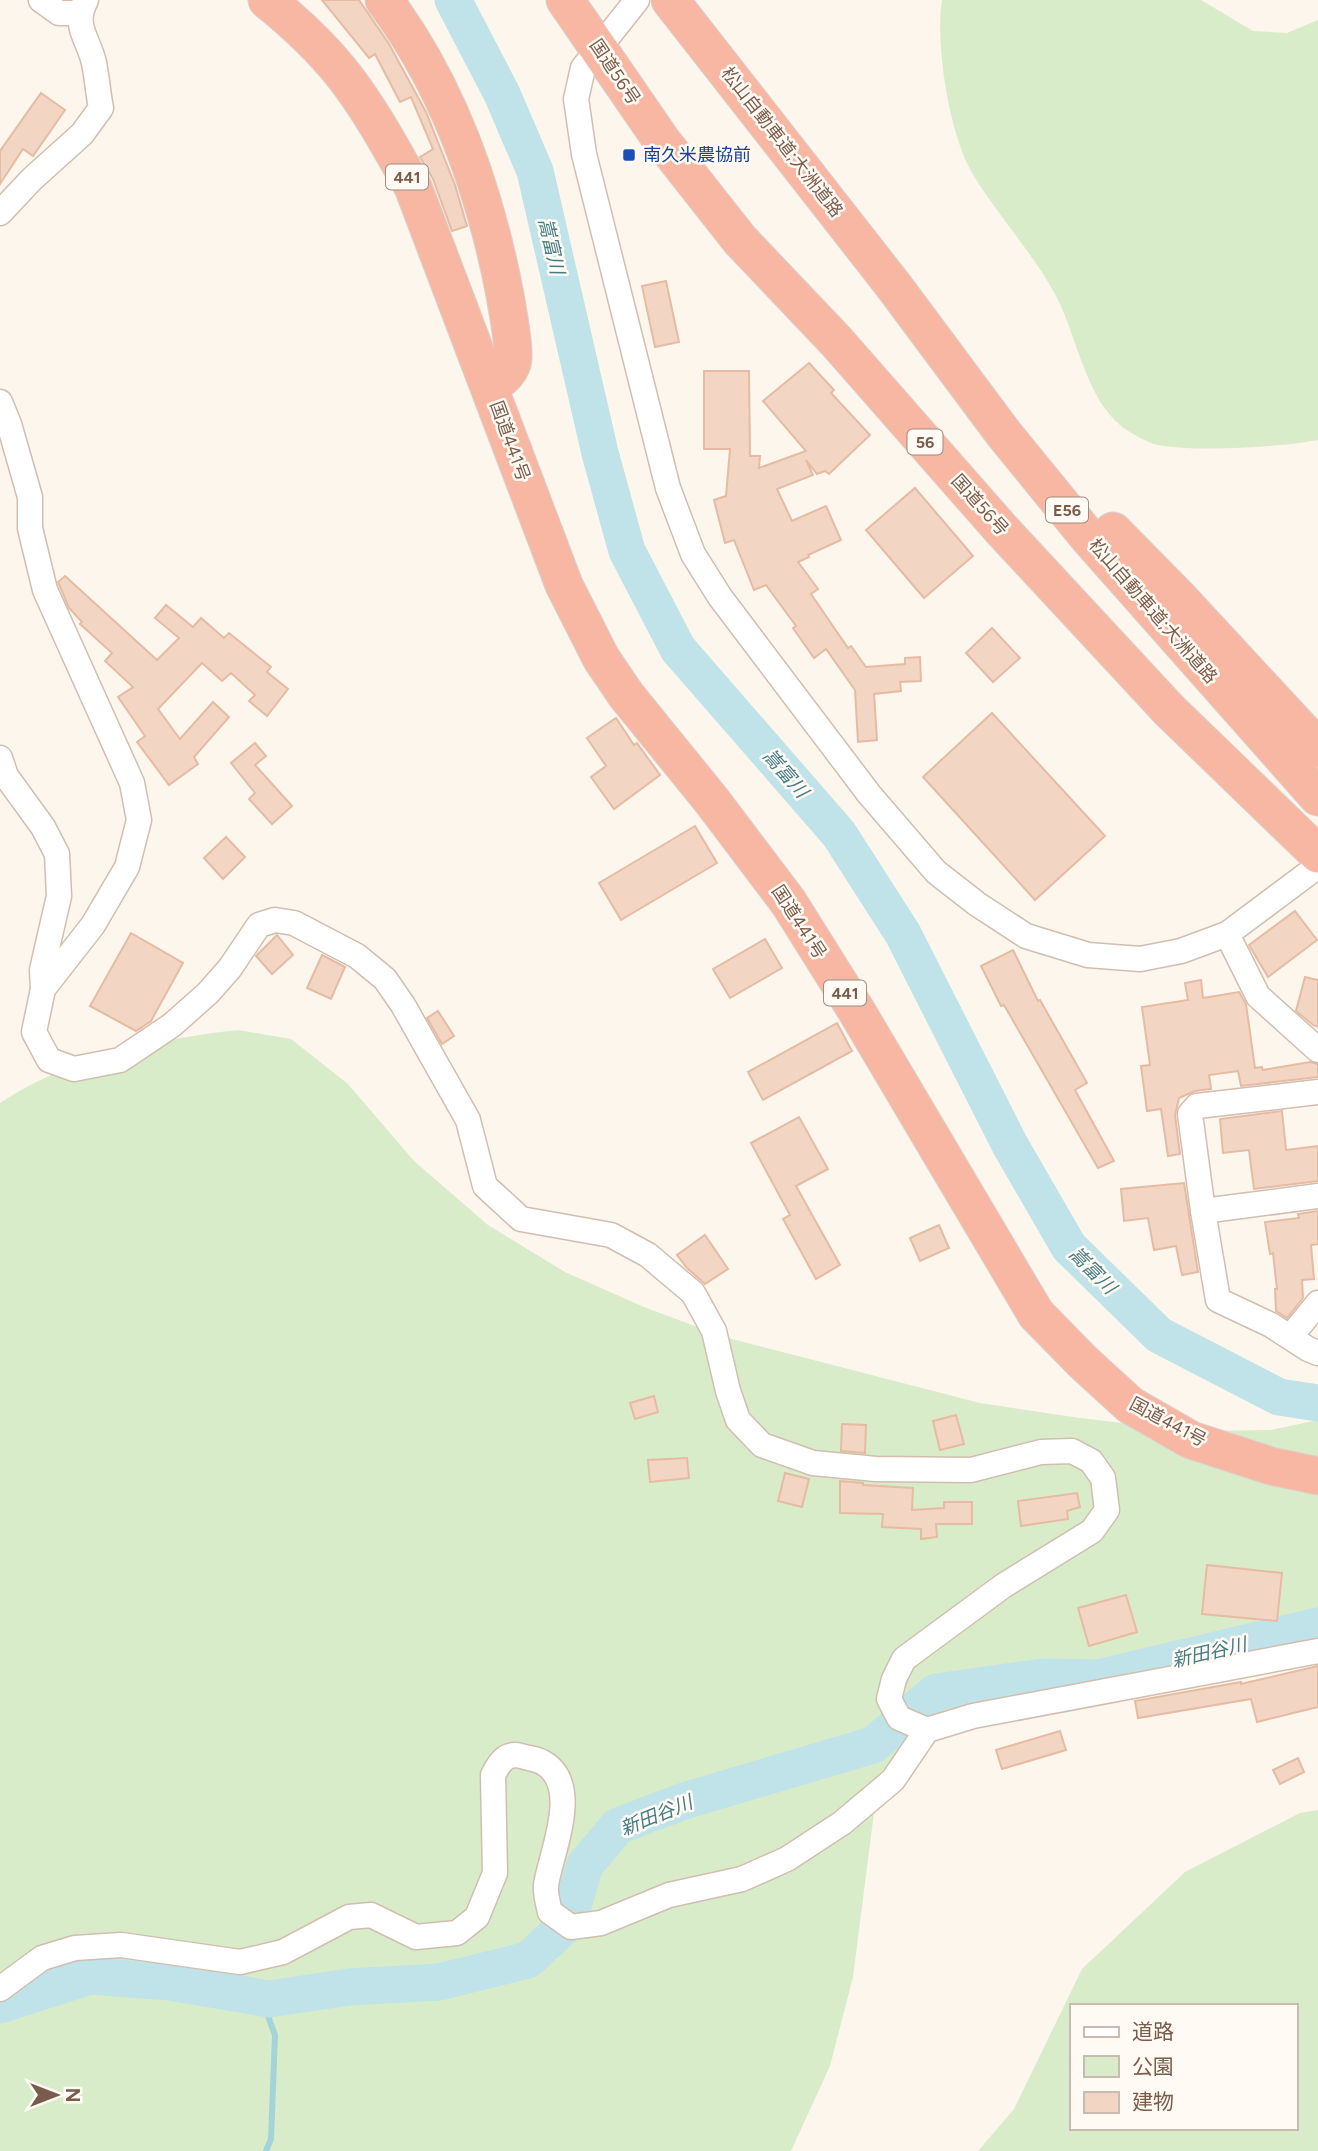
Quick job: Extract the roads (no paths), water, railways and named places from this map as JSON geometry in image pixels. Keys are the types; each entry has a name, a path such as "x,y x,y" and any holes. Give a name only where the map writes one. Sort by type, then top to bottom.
{"highway":[{"name":"国道441号","path":"267,0 288,16 341,71 379,126 413,187 564,586 601,658 626,695 712,801 789,903 856,1010 1036,1314 1083,1363 1130,1405 1191,1440 1271,1466 1318,1476"},
{"name":"国道441号","path":"384,0 407,30 439,89 468,159 498,261 508,312 513,361 508,372 490,388"},
{"name":"国道56号","path":"565,0 662,141 740,240 836,341 1002,529 1169,710 1318,854"},
{"name":"松山自動車道;大洲道路","path":"673,4 893,285 1004,434 1088,537 1265,714 1318,748"},
{"name":"松山自動車道;大洲道路","path":"1265,714 1318,797"}],"street":[{"path":"0,213 32,179 82,134 101,108 94,60 83,38 83,6 60,13 41,0"},
{"path":"637,0 583,68 576,99 584,154 668,488 693,554 720,597 869,793 936,872 977,904 1026,936 1059,948 1088,954 1140,959 1181,951 1227,934 1318,866"},
{"path":"0,402 30,497 30,528 45,590 131,783 139,820 127,867 93,925 43,989"},
{"path":"0,758 6,776 43,827 57,854 60,896 42,970 43,989 34,1032 48,1060 74,1069 120,1060 172,1026 208,993 230,968 259,925 275,920 295,923 356,956 385,979 403,1004 468,1120 485,1186 521,1219 611,1235 648,1255 693,1293 714,1331 728,1391 738,1420 762,1445 813,1463 876,1469 971,1470 1041,1452 1072,1451 1091,1461 1103,1478 1107,1510 1092,1531 1003,1586 904,1659 894,1679 889,1699 899,1718 927,1730"},
{"path":"1227,934 1258,996 1318,1050"},
{"path":"1318,1092 1197,1106 1190,1114 1218,1300 1291,1336 1318,1353"},
{"path":"1203,1211 1318,1196"},
{"path":"1291,1336 1318,1303"},
{"path":"0,1989 42,1958 75,1948 121,1945 240,1962 283,1952 349,1917 371,1915 416,1937 457,1933 477,1917 495,1873 493,1775 500,1761 515,1754 542,1762 556,1774 563,1798 560,1828 545,1888 550,1912 571,1927 601,1923 668,1895 742,1880 787,1859 842,1823 893,1780 927,1730 973,1716 1318,1651"}],"waterway":[{"name":"嵩富川","path":"453,0 502,94 535,171 600,453 627,551 678,649 839,834 903,934 1010,1145 1069,1247 1159,1335 1279,1397 1318,1403"},
{"name":"新田谷川","path":"0,2005 90,1976 170,1982 269,1999 349,1987 439,1982 528,1960 568,1923 585,1865 618,1826 684,1801 873,1745 936,1692 1043,1677 1098,1678 1318,1626"},
{"path":"261,1997 275,2035 271,2139 266,2151"}],"place":[{"name":"南久米農協前","path":"629,155"}]}
